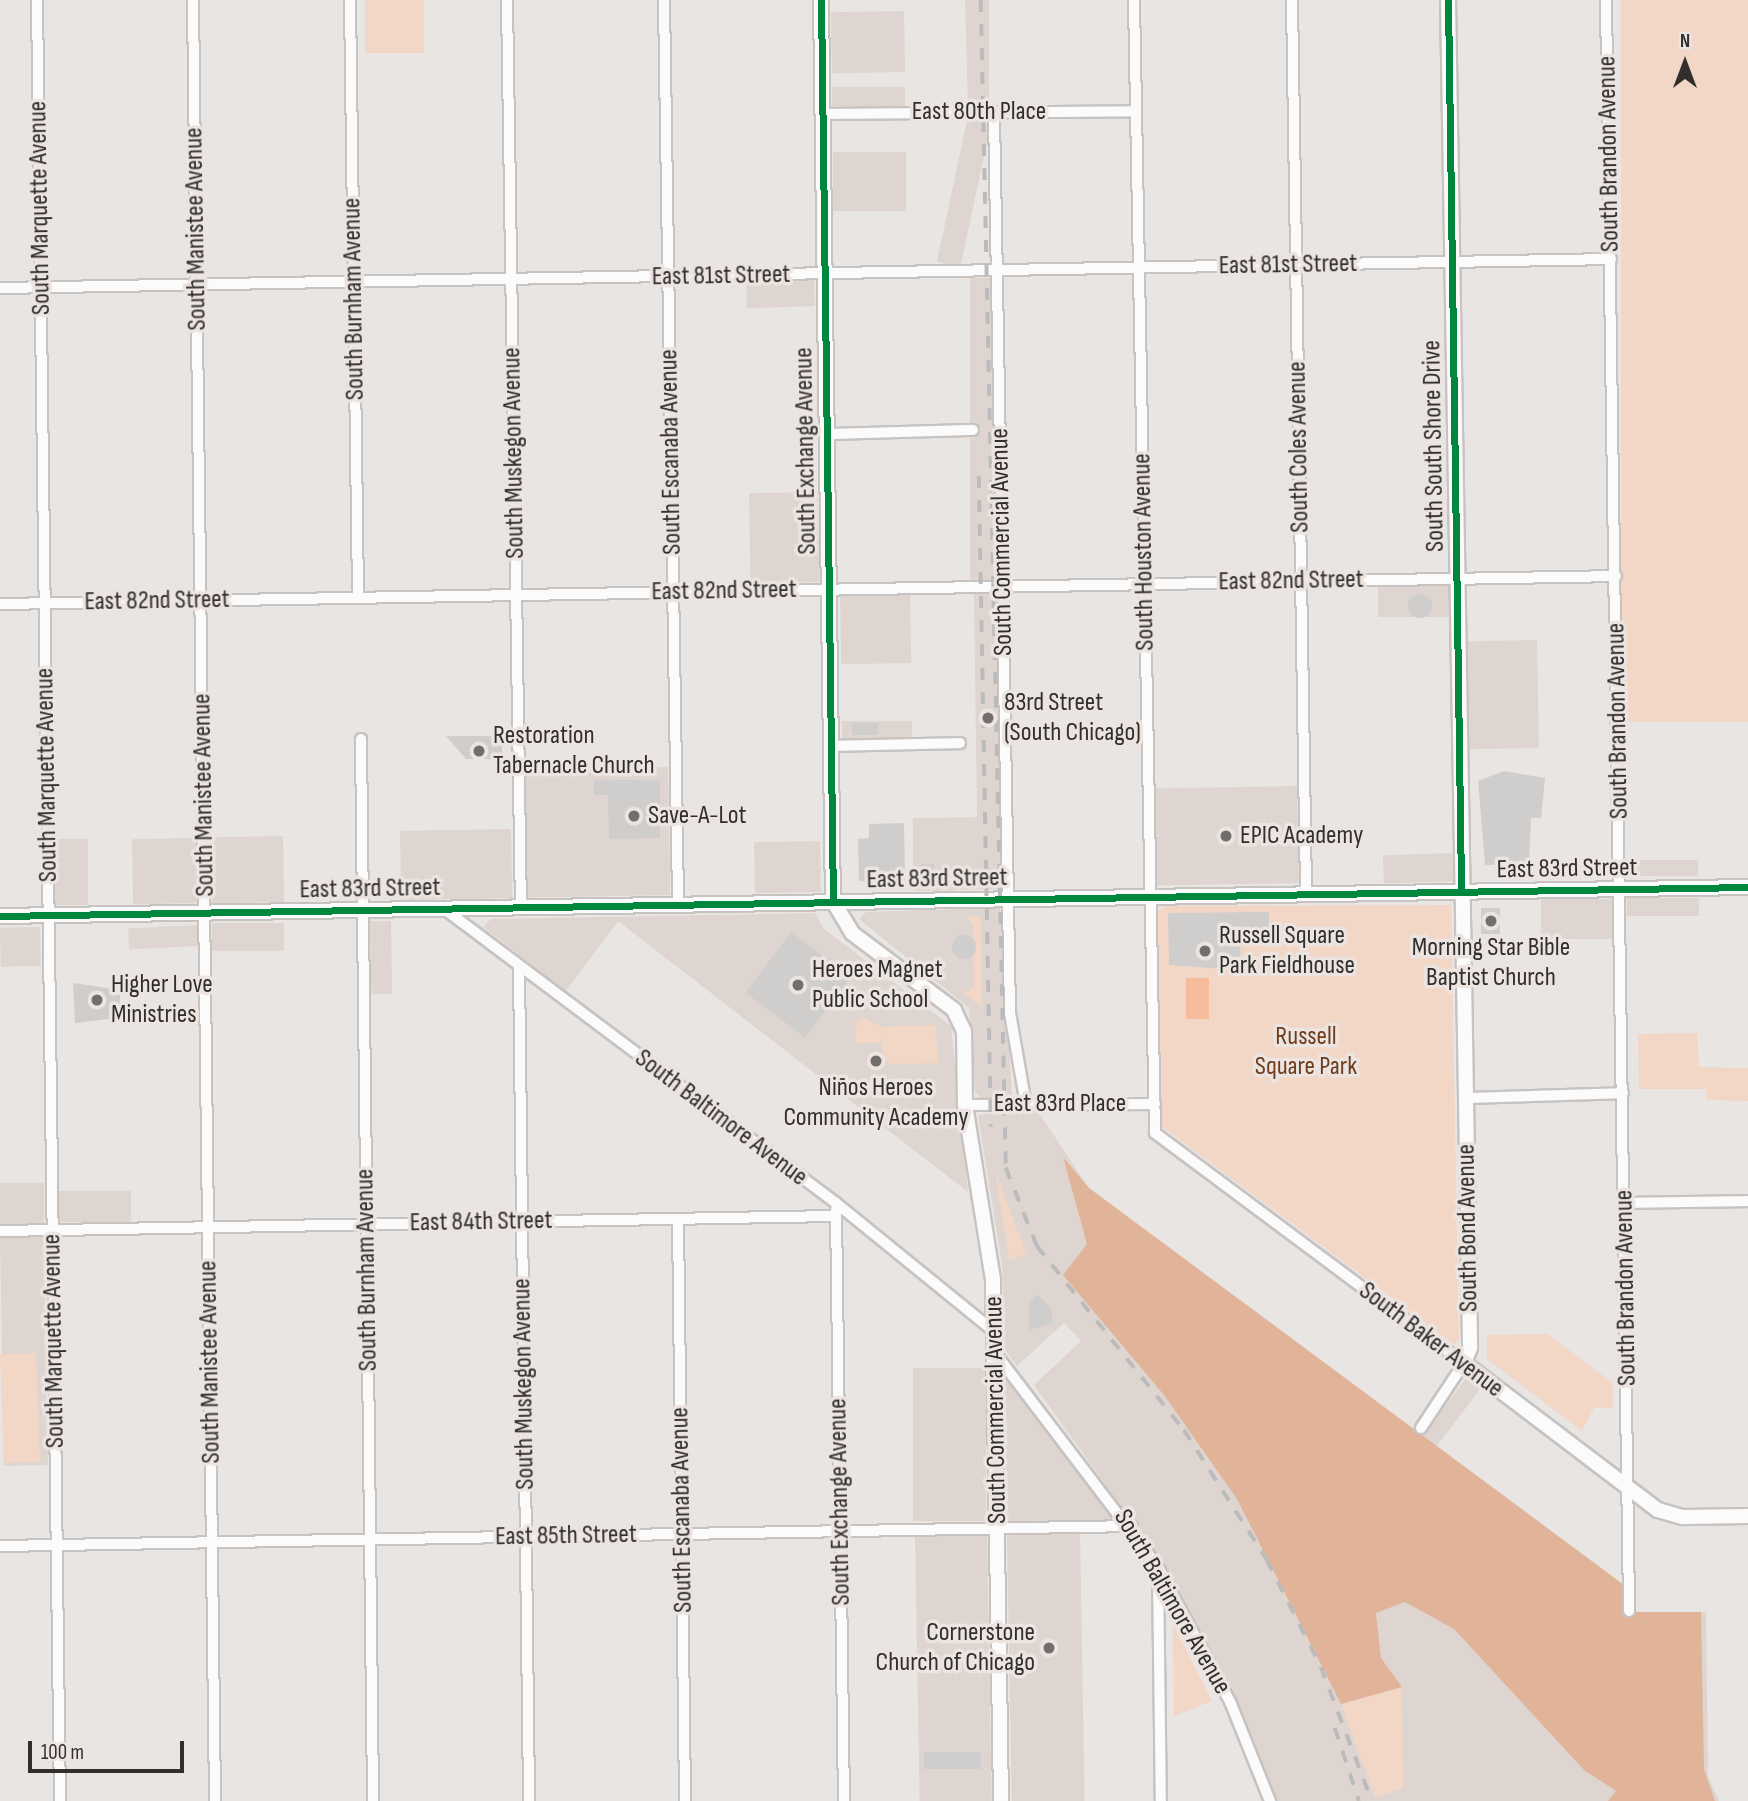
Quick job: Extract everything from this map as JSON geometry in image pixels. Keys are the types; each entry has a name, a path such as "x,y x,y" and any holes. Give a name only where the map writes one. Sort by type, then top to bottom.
{"street":[{"name":"South Marquette Avenue","path":"37,0 60,1801"},
{"name":"South Manistee Avenue","path":"193,0 215,1801"},
{"name":"South Burnham Avenue","path":"350,0 358,598"},
{"name":"South Muskegon Avenue","path":"508,0 521,907"},
{"name":"South Escanaba Avenue","path":"664,0 678,904"},
{"name":"South Exchange Avenue","path":"821,0 833,901 852,933 947,1003 962,1022"},
{"name":"South Houston Avenue","path":"1134,0 1155,1104"},
{"name":"South Coles Avenue","path":"1292,0 1306,893"},
{"name":"South South Shore Drive","path":"1448,0 1465,1098"},
{"name":"South Brandon Avenue","path":"1606,0 1621,889 1629,1611"},
{"name":"East 80th Place","path":"822,114 1136,111"},
{"name":"South Commercial Avenue","path":"994,114 1011,1028 1026,1105"},
{"name":"East 81st Street","path":"0,288 1611,259"},
{"path":"827,434 973,430"},
{"name":"East 82nd Street","path":"0,604 1616,576"},
{"name":"South Burnham Avenue","path":"361,739 373,1801"},
{"path":"831,746 960,744"},
{"name":"East 83rd Street","path":"0,916 1748,887"},
{"name":"South Baltimore Avenue","path":"443,908 836,1203 995,1332"},
{"name":"South Muskegon Avenue","path":"519,967 529,1801"},
{"name":"South Commercial Avenue","path":"962,1022 965,1105 991,1262 995,1332 1001,1801"},
{"path":"1465,1098 1623,1093"},
{"name":"South Bond Avenue","path":"1421,1428 1464,1363 1470,1348 1465,1098"},
{"name":"East 83rd Place","path":"965,1105 1155,1104"},
{"name":"South Baker Avenue","path":"1155,1104 1155,1133 1628,1489 1673,1515 1748,1516"},
{"path":"1625,1203 1748,1201"},
{"name":"South Exchange Avenue","path":"836,1203 844,1801"},
{"name":"East 84th Street","path":"0,1231 836,1216"},
{"name":"South Escanaba Avenue","path":"678,1219 685,1801"},
{"name":"South Baltimore Avenue","path":"995,1353 1132,1526 1158,1567 1231,1704 1270,1801"},
{"name":"East 85th Street","path":"0,1546 1132,1526"},
{"path":"1158,1567 1161,1801"}],"shaded area":[{"path":"965,0 989,0 989,108 968,106"},
{"path":"904,11 905,72 832,73 831,12"},
{"path":"832,87 905,87 905,106 832,106"},
{"path":"968,116 991,121 960,267 937,262"},
{"path":"833,152 906,152 906,211 833,211"},
{"path":"970,278 994,278 994,580 970,580"},
{"path":"814,280 815,306 747,308 746,282"},
{"path":"818,492 820,582 751,583 749,493"},
{"path":"1378,584 1450,584 1450,617 1378,617"},
{"path":"974,592 999,592 1003,889 913,891 913,818 977,817"},
{"path":"910,593 911,663 841,664 840,594"},
{"path":"1537,640 1539,748 1469,749 1467,641"},
{"path":"842,721 912,721 912,744 842,744"},
{"path":"668,767 670,895 525,898 523,770"},
{"name":"EPIC Academy","path":"1297,786 1299,883 1155,885 1153,789"},
{"path":"511,829 512,898 401,900 400,831"},
{"path":"283,836 284,902 212,903 211,837"},
{"path":"198,838 199,903 133,904 132,839"},
{"path":"55,839 88,839 88,905 55,905"},
{"path":"820,841 821,892 755,893 754,842"},
{"path":"1454,853 1455,881 1384,883 1383,855"},
{"path":"1629,860 1698,860 1698,876 1629,876"},
{"path":"1627,898 1699,898 1699,916 1627,916"},
{"path":"1541,899 1614,899 1614,939 1541,939"},
{"path":"1000,908 1012,1096 982,1099 975,1092 969,1008 859,919 866,912"},
{"name":"Niños Heroes Community Academy","path":"815,913 824,929 951,1026 968,1192 618,921 566,991 483,927 491,919"},
{"path":"370,921 391,921 392,994 371,994"},
{"path":"212,923 284,923 284,951 212,951"},
{"path":"197,925 198,946 129,950 128,929"},
{"path":"40,927 41,966 1,967 0,928"},
{"path":"1186,978 1209,978 1209,1019 1186,1019"},
{"path":"1037,1110 1089,1188 1423,1436 1467,1377 1481,1388 1437,1446 1624,1585 1624,1612 1706,1612 1708,1776 1719,1801 1276,1801 1221,1668 1173,1579 1034,1385 1081,1341 1064,1323 1017,1366 1005,1350 1002,1265 978,1115"},
{"path":"1063,1157 1089,1188 1624,1585 1624,1612 1701,1612 1704,1769 1715,1801 1608,1801 1616,1791 1584,1770 1454,1629 1405,1602 1376,1613 1381,1658 1402,1687 1341,1704 1237,1499 1164,1395 1063,1275 1087,1244"},
{"path":"0,1183 44,1183 44,1224 0,1224"},
{"path":"59,1191 131,1191 131,1222 59,1222"},
{"path":"44,1237 48,1465 4,1466 0,1238"},
{"path":"913,1368 986,1368 986,1521 913,1521"},
{"path":"1005,1378 1116,1520 1007,1521"},
{"path":"1080,1534 1085,1801 1012,1801 1007,1535"},
{"path":"987,1535 992,1801 920,1801 915,1536"}],"green space":[{"path":"365,0 424,0 424,53 365,53"},
{"path":"1621,0 1748,0 1748,722 1621,722"},
{"name":"Russell Square Park","path":"1451,905 1459,1340 1454,1344 1161,1126 1157,913 1163,906"},
{"path":"967,916 981,917 982,1007 964,994 974,987 973,925"},
{"path":"863,1017 882,1027 935,1025 939,1063 890,1064 883,1059 882,1030 881,1043 855,1043 857,1020"},
{"path":"1697,1033 1699,1067 1748,1068 1748,1101 1707,1100 1706,1089 1639,1089 1638,1034"},
{"path":"995,1170 1026,1254 1012,1260 1009,1259"},
{"path":"1548,1334 1613,1383 1613,1408 1594,1408 1582,1431 1487,1359 1487,1335"},
{"path":"36,1353 40,1462 4,1463 0,1354"},
{"path":"1173,1624 1212,1701 1174,1716 1174,1715"},
{"path":"1402,1687 1403,1789 1375,1797 1341,1704"}],"building":[{"path":"1420,594 1429,597 1432,606 1429,615 1420,618 1411,615 1408,606 1411,597"},
{"path":"852,723 878,723 878,735 852,735"},
{"name":"Restoration Tabernacle Church","path":"446,736 502,736 502,759 466,759"},
{"path":"1504,771 1545,778 1541,818 1531,818 1529,864 1485,865 1478,781"},
{"name":"Save-A-Lot","path":"594,780 660,780 660,838 609,839 608,795 594,795"},
{"path":"904,823 905,880 859,881 858,839 869,838 869,824"},
{"path":"921,864 934,864 934,886 921,886"},
{"name":"Morning Star Bible Baptist Church","path":"1481,908 1500,908 1500,934 1481,934"},
{"name":"Russell Square Park Fieldhouse","path":"1269,912 1269,938 1240,938 1241,970 1169,965 1168,913"},
{"name":"Heroes Magnet Public School","path":"791,932 851,977 805,1038 745,993"},
{"path":"964,935 973,938 976,947 973,956 964,959 955,956 952,947 955,938"},
{"name":"Higher Love Ministries","path":"73,983 121,990 118,1018 75,1023"},
{"path":"1037,1294 1052,1309 1052,1323 1029,1330 1029,1303"},
{"path":"924,1752 981,1752 981,1769 924,1769"}],"railway":[{"path":"981,0 1006,1168 1037,1246 1184,1430 1267,1560 1321,1667 1372,1801"},
{"path":"979,476 991,1127"},
{"path":"1335,1728 1359,1801"}],"cycle path":[{"path":"821,0 833,901"},
{"path":"1448,0 1461,891"},
{"path":"0,916 1748,887"}],"place":[{"name":"83rd Street (South Chicago)","path":"988,718"},
{"name":"Restoration Tabernacle Church","path":"479,751"},
{"name":"Save-A-Lot","path":"634,816"},
{"name":"EPIC Academy","path":"1226,836"},
{"name":"Morning Star Bible Baptist Church","path":"1491,921"},
{"name":"Russell Square Park Fieldhouse","path":"1205,951"},
{"name":"Heroes Magnet Public School","path":"798,985"},
{"name":"Higher Love Ministries","path":"97,1000"},
{"name":"Niños Heroes Community Academy","path":"876,1061"},
{"name":"Cornerstone Church of Chicago","path":"1049,1648"}]}
